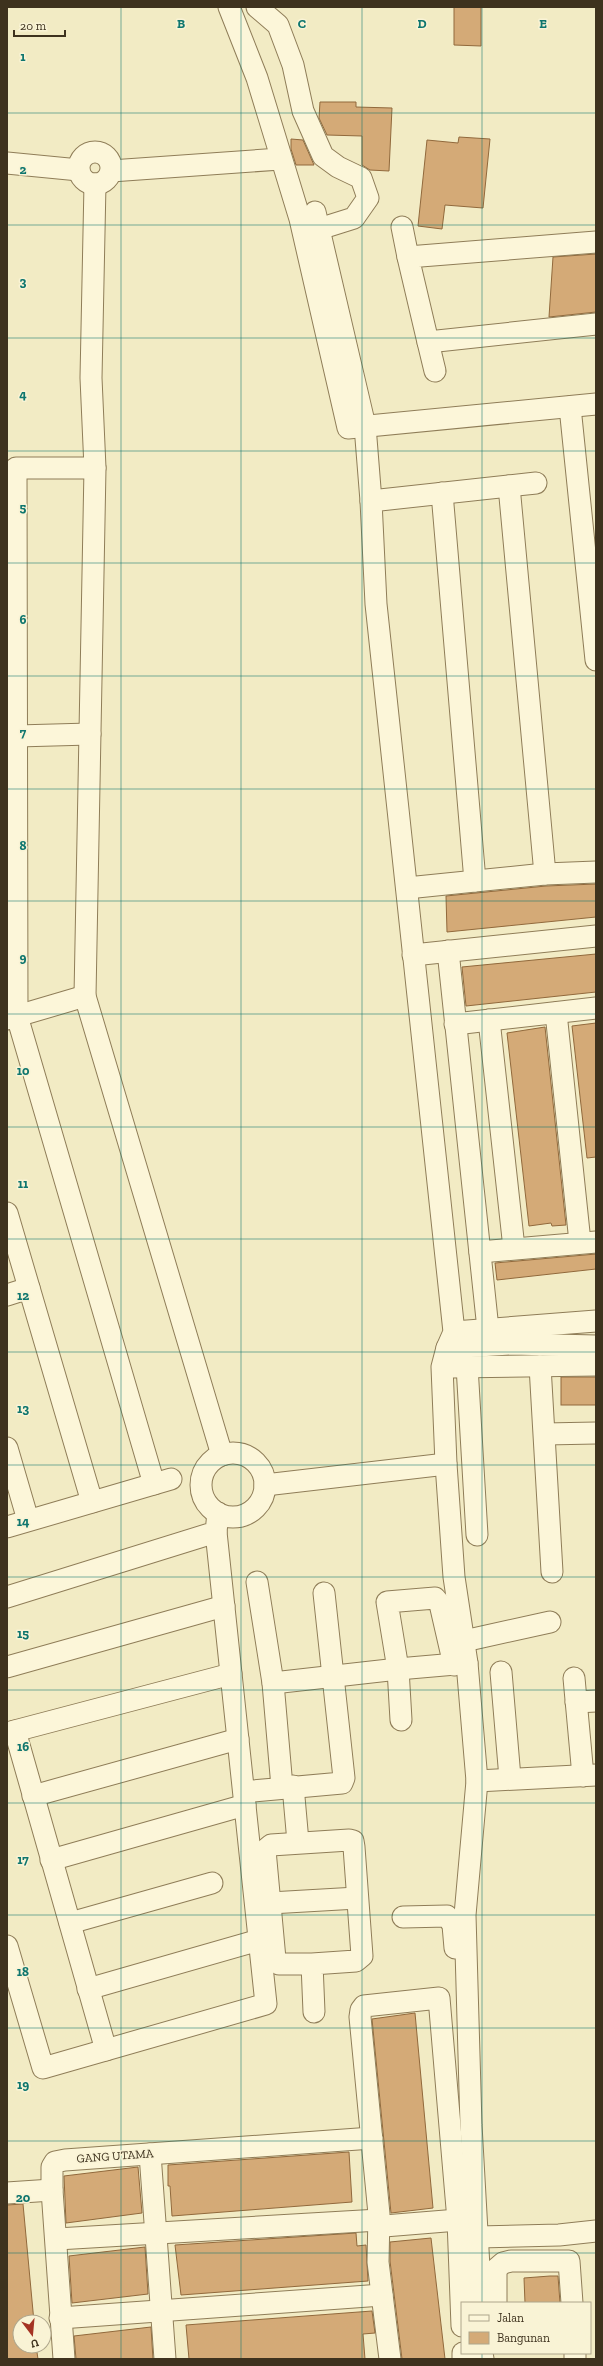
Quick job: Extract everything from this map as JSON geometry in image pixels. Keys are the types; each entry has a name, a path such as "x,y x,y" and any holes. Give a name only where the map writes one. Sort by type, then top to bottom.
{"street":[{"path":"229,7 257,78 280,159 324,287"},
{"path":"257,7 278,25 293,65 304,112 323,156 338,167 361,178 368,198 354,218 317,221 324,287 348,428 596,404"},
{"path":"222,1455 85,996 95,468 91,378 103,177 110,161 106,156 96,152 85,155 79,164 79,170 85,180 103,177 280,159"},
{"path":"7,163 79,170"},
{"path":"402,227 435,371"},
{"path":"408,257 596,242"},
{"path":"428,342 596,324"},
{"path":"570,407 594,614 596,660"},
{"path":"365,426 371,501 376,604 407,888 447,1349 446,1464 454,1577 464,1641 460,1664"},
{"path":"7,1527 162,1481 10,1017 12,947 13,746 12,486 16,468 95,468"},
{"path":"371,501 536,483"},
{"path":"509,486 545,874"},
{"path":"442,493 475,881"},
{"path":"13,746 90,734"},
{"path":"407,888 545,874 596,872"},
{"path":"413,955 596,936"},
{"path":"448,951 488,1329"},
{"path":"10,1017 85,996"},
{"path":"455,1024 596,1008"},
{"path":"480,1252 588,1242 556,1013"},
{"path":"489,1020 514,1248"},
{"path":"7,1213 92,1502"},
{"path":"7,1295 29,1288"},
{"path":"447,1349 488,1329 596,1321"},
{"path":"447,1349 505,1344 596,1346"},
{"path":"447,1349 467,1366 596,1365"},
{"path":"467,1366 477,1535"},
{"path":"540,1366 552,1572"},
{"path":"545,1434 596,1433"},
{"path":"8,1453 28,1520"},
{"path":"7,1597 217,1523 236,1516 250,1512 259,1502 265,1485 260,1468 248,1457 231,1453 222,1455 207,1466 201,1483 205,1501 217,1523 238,1739 249,1798 259,1940 266,2004 43,2068 12,1980 7,1946"},
{"path":"265,1485 446,1464"},
{"path":"257,1582 298,1842"},
{"path":"51,1860 288,1786 342,1783 344,1778 324,1593"},
{"path":"401,1720 398,1669 386,1596 435,1598 440,1604 460,1664 477,1780 466,1914 471,2125 481,2302"},
{"path":"7,1667 224,1606"},
{"path":"464,1641 550,1622"},
{"path":"273,1683 398,1669 460,1664"},
{"path":"501,1672 510,1778"},
{"path":"106,2050 33,1796 11,1732 231,1674"},
{"path":"477,1780 590,1775 586,1701 574,1678"},
{"path":"33,1796 238,1739"},
{"path":"353,1841 357,1898 362,1950 360,1959 312,1964 277,1963 275,1959 266,1848 272,1845 298,1842 353,1841"},
{"path":"70,1923 212,1883"},
{"path":"270,1903 357,1898"},
{"path":"390,2359 378,2262 379,2220 361,2010 364,2006 449,1998 455,1994 459,1987 452,1922 444,1915 403,1917"},
{"path":"88,1989 259,1940"},
{"path":"312,1964 314,2012"},
{"path":"439,1998 458,2220 461,2302"},
{"name":"GANG UTAMA","path":"64,2359 52,2190 52,2167 58,2160 372,2138"},
{"path":"150,2154 164,2359"},
{"path":"7,2193 52,2190"},
{"path":"379,2220 384,2226 458,2220"},
{"path":"56,2239 379,2220"},
{"path":"478,2237 559,2235 596,2231"},
{"path":"496,2302 496,2269 503,2263 511,2261 569,2261 572,2302"},
{"path":"60,2318 162,2313 382,2295"}],"building":[{"path":"454,7 481,7 481,46 454,45"},
{"path":"320,102 356,102 356,107 392,108 389,171 370,170 362,165 362,136 327,135 319,118"},
{"path":"459,137 490,139 483,208 445,205 442,229 418,226 427,140 458,143"},
{"path":"291,139 303,140 314,165 296,165 291,149"},
{"path":"596,254 596,312 549,317 553,257"},
{"path":"596,884 596,917 447,932 446,896 546,886"},
{"path":"596,954 596,992 466,1006 462,967"},
{"path":"596,1023 596,1157 587,1158 572,1026"},
{"path":"545,1027 566,1225 552,1226 551,1223 529,1226 507,1033"},
{"path":"596,1254 596,1269 497,1280 495,1263"},
{"path":"561,1377 596,1377 596,1405 561,1405"},
{"path":"415,2013 433,2208 391,2213 372,2019"},
{"path":"349,2152 352,2202 172,2216 170,2186 168,2186 168,2165"},
{"path":"138,2167 142,2213 66,2223 64,2176"},
{"path":"23,2204 33,2314 12,2314 12,2354 37,2354 38,2359 7,2359 7,2205"},
{"path":"356,2233 357,2246 366,2245 368,2281 181,2295 175,2245"},
{"path":"431,2238 445,2359 402,2359 390,2261 390,2242"},
{"path":"145,2247 148,2294 72,2303 69,2256"},
{"path":"558,2276 560,2302 525,2302 524,2278"},
{"path":"372,2311 375,2333 363,2334 365,2359 189,2359 186,2325"},
{"path":"151,2327 153,2359 76,2359 74,2336"}]}
